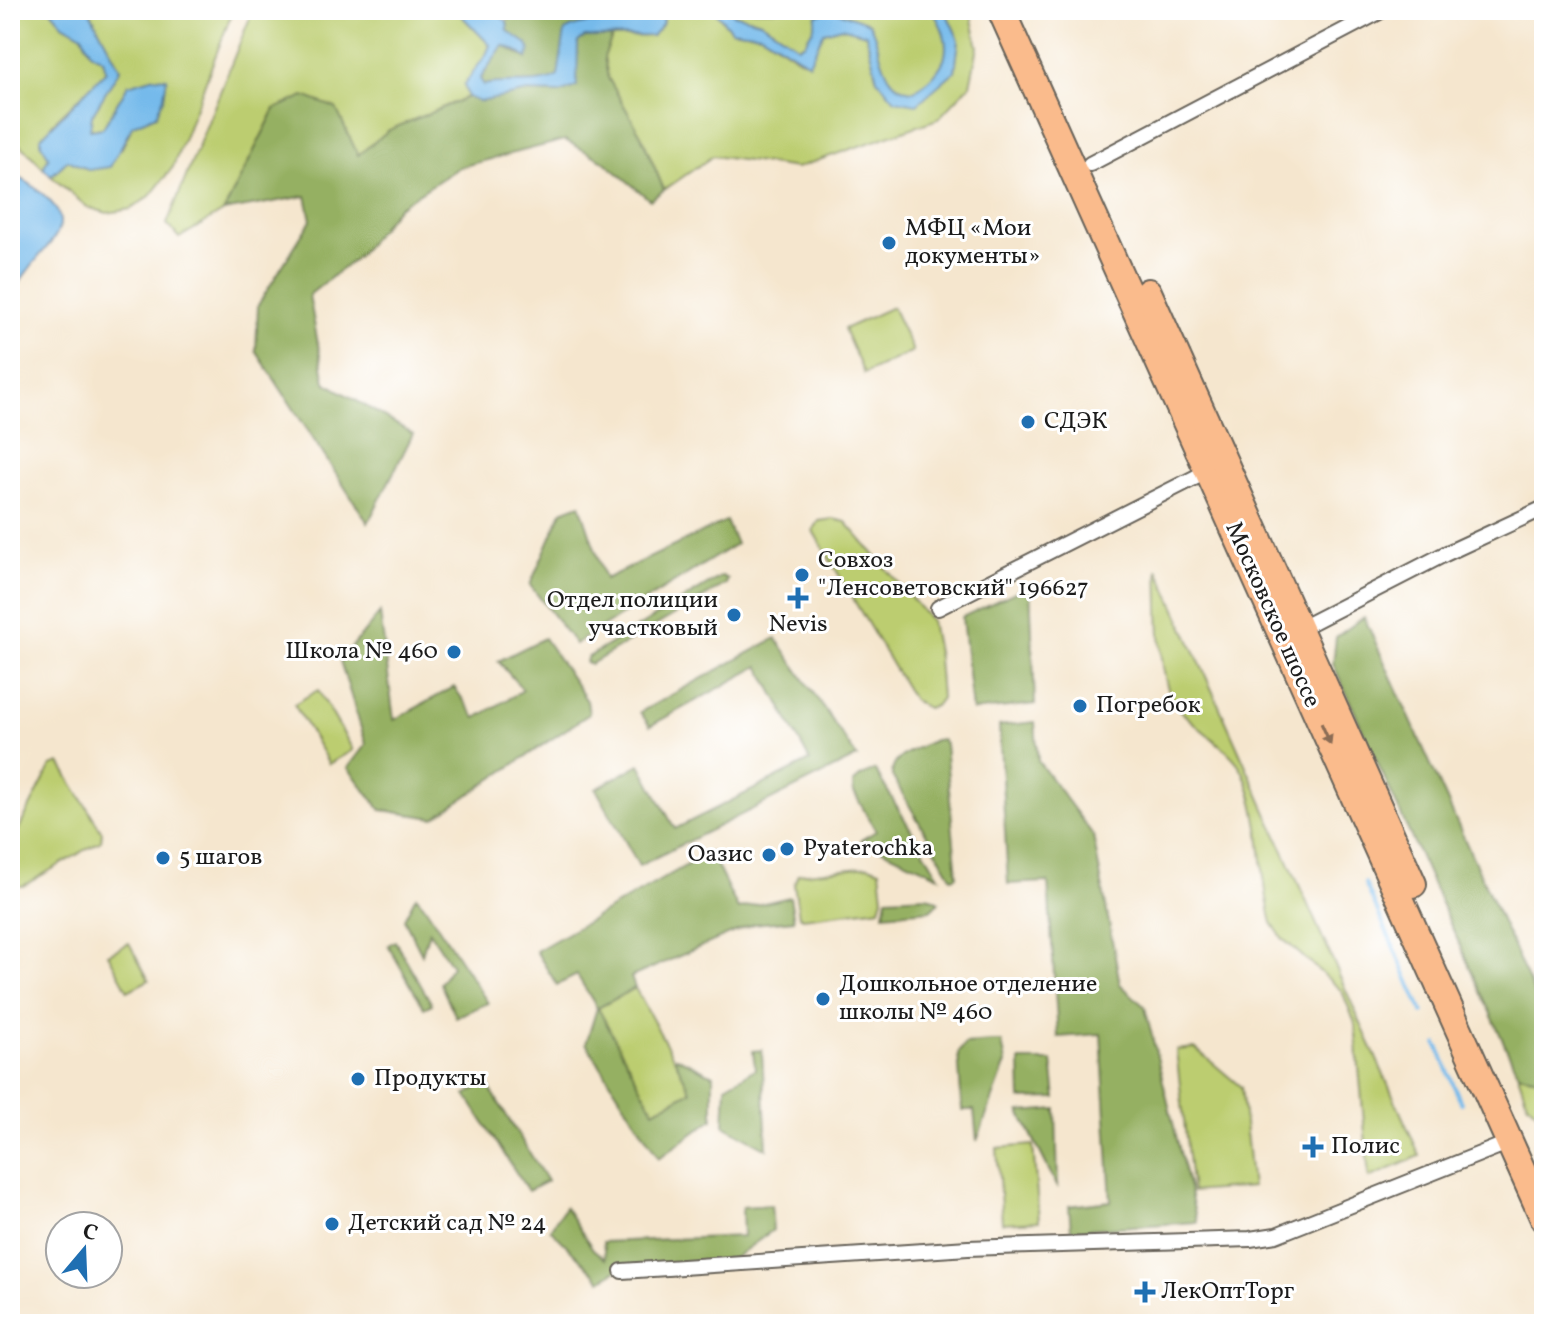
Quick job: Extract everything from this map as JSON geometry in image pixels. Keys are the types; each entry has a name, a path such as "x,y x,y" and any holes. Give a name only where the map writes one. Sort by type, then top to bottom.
{"highway":[{"name":"Московское шоссе","path":"1001,10 1216,467 1544,1180"},
{"name":"Московское шоссе","path":"1021,10 1090,164 1216,467"},
{"name":"Московское шоссе","path":"1291,633 1544,1219"}],"street":[{"path":"1090,164 1383,10"},
{"path":"938,608 1216,467"},
{"path":"1291,633 1445,554 1544,508"},
{"path":"622,1271 968,1248 1250,1239 1276,1235 1510,1142"}],"green space":[{"path":"10,10 51,10 63,24 82,35 91,53 103,59 106,72 52,124 46,149 49,157 43,168 24,148 10,139"},
{"path":"89,10 233,10 173,167 150,196 131,209 107,213 87,207 51,176 68,160 89,170 122,148 133,125 156,115 128,85 103,128 89,130 92,115 120,69"},
{"path":"253,10 456,10 490,45 464,85 468,97 389,130 358,156 275,109 224,211 179,238 167,224"},
{"path":"512,10 648,10 646,18 631,22 586,21 564,40 558,76 542,81 484,85 480,80 503,45 526,58 516,38 508,31 507,21"},
{"path":"666,10 714,10 731,30 761,34 799,59 809,62 824,32 841,27 866,34 877,79 916,103 955,71 959,40 945,10 970,10 978,47 970,85 938,119 796,168 713,156 664,190 641,135 608,78 604,57 612,37 652,36 662,25"},
{"path":"729,10 833,10 813,29 804,44 798,46 760,21 733,14"},
{"path":"833,10 932,10 946,35 945,58 925,85 912,91 903,90 887,75 869,23"},
{"path":"585,37 612,37 604,57 608,78 641,135 664,190 650,200 602,160 565,140 460,167 398,207 356,258 309,295 325,382 413,434 368,523 256,351 258,305 311,220 306,196 224,211 275,109 304,96 336,108 358,155 389,130 468,97 479,102 528,92 560,93 577,58 578,42"},
{"path":"892,307 913,351 864,374 844,329"},
{"path":"580,504 605,579 726,521 736,544 575,644 530,585 562,511"},
{"path":"833,519 846,522 931,621 941,698 935,706 927,708 913,700 813,531 819,521"},
{"path":"1158,569 1420,1156 1369,1178 1355,1023 1342,991 1283,939 1272,923 1255,809 1243,772 1231,756 1177,707 1170,695 1162,661"},
{"path":"722,576 728,579 726,584 591,664 586,663 587,658"},
{"path":"1030,585 1035,704 972,711 962,617"},
{"path":"380,613 394,720 454,687 476,718 523,690 498,661 544,638 587,701 589,714 434,818 381,810 348,768 366,744 340,661"},
{"path":"1364,617 1544,1015 1544,1079 1518,1074 1333,664 1336,637"},
{"path":"776,638 857,757 639,866 596,789 640,764 675,829 810,761 759,666 650,726 640,712"},
{"path":"318,690 353,750 329,764 294,704"},
{"path":"1035,722 1038,761 1093,835 1120,984 1145,1007 1197,1222 1071,1230 1069,1206 1111,1201 1101,1034 1058,1037 1048,882 1008,884 999,726"},
{"path":"942,739 945,744 957,876 952,878 892,776 901,757"},
{"path":"60,763 102,832 101,841 23,886 10,885 10,846 51,766"},
{"path":"875,770 939,876 861,840 876,831 853,791 853,783"},
{"path":"710,852 738,909 790,897 794,920 753,924 631,977 635,988 598,1008 654,1111 691,1091 676,1057 713,1075 713,1119 659,1158 586,1043 597,1008 577,975 557,985 536,951"},
{"path":"869,866 880,870 883,898 880,908 799,916 794,884 798,874"},
{"path":"416,896 488,1003 456,1017 440,983 452,966 429,931 422,954 404,919"},
{"path":"927,896 939,902 930,910 884,914 887,898"},
{"path":"395,941 432,1004 424,1008 388,945"},
{"path":"129,943 149,980 128,991 108,954"},
{"path":"635,988 692,1091 654,1111 597,1008"},
{"path":"1002,1042 1006,1063 977,1141 974,1110 962,1110 958,1053 965,1044"},
{"path":"1195,1048 1241,1087 1252,1187 1192,1192 1176,1050"},
{"path":"762,1050 767,1149 724,1125 726,1086 755,1069 753,1051"},
{"path":"1020,1061 1052,1061 1056,1098 1021,1099"},
{"path":"1518,1074 1544,1079 1544,1119 1527,1102"},
{"path":"486,1082 547,1181 528,1191 466,1095"},
{"path":"1056,1109 1058,1188 1020,1112"},
{"path":"1033,1145 1039,1221 1002,1223 997,1148"},
{"path":"771,1205 773,1230 730,1261 619,1269 601,1280 550,1229 565,1207 593,1249 605,1259 603,1242 743,1236 742,1207"}],"water":[{"path":"51,10 89,10 120,69 92,115 90,130 103,128 128,85 155,77 167,78 164,97 156,115 133,125 110,167 89,170 68,160 51,176 43,168 49,157 41,144 41,137 106,71 103,59 91,53 82,35 63,24"},
{"path":"456,10 490,10 507,21 508,31 527,44 530,51 527,58 503,45 480,79 484,85 551,79 558,76 565,31 586,24 636,22 646,18 648,10 666,10 662,25 652,36 585,37 578,42 577,86 560,93 528,92 479,102 468,97 464,85 490,45"},
{"path":"714,10 729,10 733,14 760,21 798,46 804,44 817,15 833,10 869,23 888,75 894,83 914,91 942,64 946,45 944,34 932,10 945,10 959,40 955,71 917,104 895,100 877,79 866,34 841,27 824,32 809,63 761,34 731,30"},
{"path":"10,176 32,185 49,200 60,217 60,224 54,238 10,296"}],"waterway":[{"path":"1365,883 1423,1013"},
{"path":"1437,1044 1461,1103"}],"place":[{"name":"МФЦ «Мои документы»","path":"889,243"},
{"name":"СДЭК","path":"1028,422"},
{"name":"Совхоз \"Ленсоветовский\" 196627","path":"802,575"},
{"name":"Nevis","path":"798,598"},
{"name":"Отдел полиции участковый","path":"734,615"},
{"name":"Школа № 460","path":"454,652"},
{"name":"Погребок","path":"1080,706"},
{"name":"Pyaterochka","path":"787,849"},
{"name":"Оазис","path":"769,855"},
{"name":"5 шагов","path":"163,858"},
{"name":"Дошкольное отделение школы № 460","path":"823,999"},
{"name":"Продукты","path":"358,1079"},
{"name":"Полис","path":"1313,1147"},
{"name":"Детский сад № 24","path":"332,1224"},
{"name":"ЛекОптТорг","path":"1145,1292"}]}
